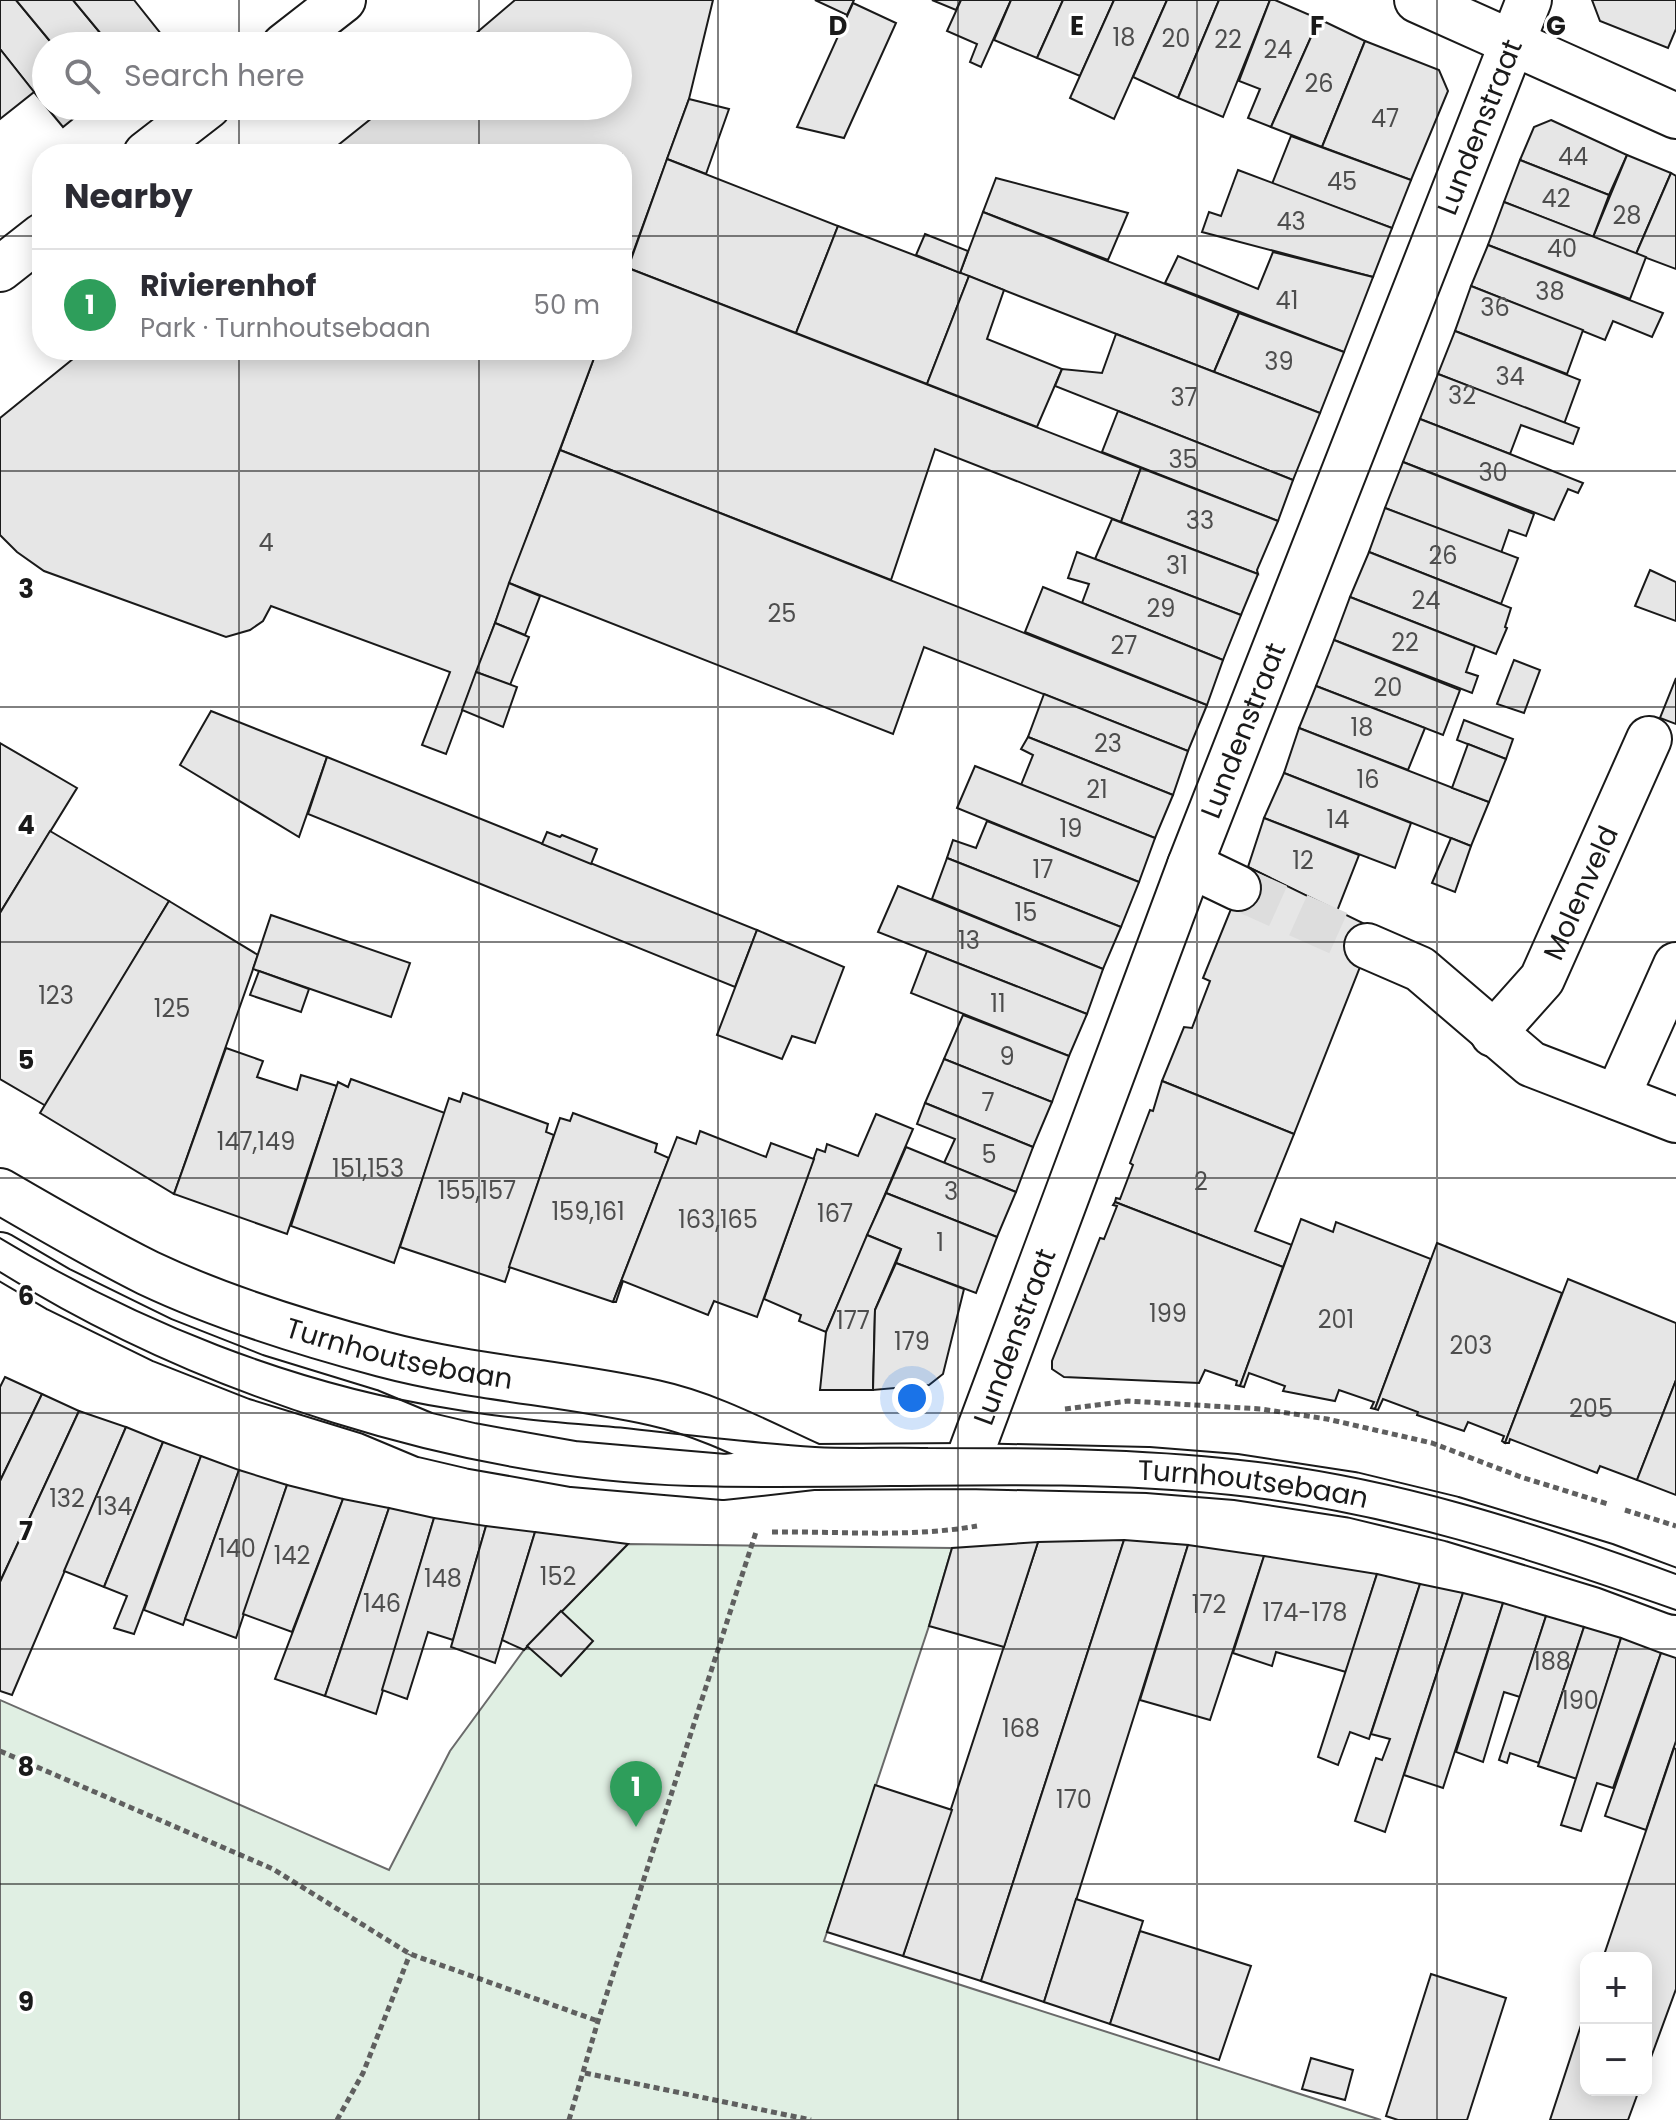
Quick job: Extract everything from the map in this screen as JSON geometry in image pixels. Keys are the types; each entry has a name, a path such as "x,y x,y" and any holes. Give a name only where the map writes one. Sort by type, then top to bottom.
{"street":[{"path":"302,32 343,0"},
{"path":"1417,0 1676,116"},
{"name":"Lundenstraat","path":"966,1466 1190,865 1529,0"},
{"path":"159,144 190,120"},
{"path":"0,269 32,244"},
{"name":"Molenveld","path":"1493,1034 1542,979 1649,739"},
{"path":"1190,865 1238,888"},
{"path":"1367,946 1420,969 1531,1064 1676,1120"},
{"path":"1617,1097 1676,965"},
{"name":"Turnhoutsebaan","path":"0,1191 148,1273 288,1327 466,1373 657,1403 701,1415 814,1467"},
{"name":"Turnhoutsebaan","path":"0,1255 162,1340 256,1377 370,1412 425,1435 472,1446 573,1464 724,1477 814,1467 966,1466 1148,1470 1236,1477 1353,1495 1452,1519 1606,1566 1676,1592"}],"path":[{"path":"569,2120 756,1532"},
{"path":"0,1751 273,1869 410,1954 598,2021"},
{"path":"337,2120 363,2073 410,1954"},
{"path":"585,2073 811,2120"}],"green space":[{"path":"628,1544 952,1548 824,1941 1381,2120 0,2120 0,1700 389,1870 450,1751 524,1650"}],"building":[{"path":"0,0 16,0 42,32 32,32 32,89 0,49"},
{"path":"16,0 73,0 99,32 42,32"},
{"path":"73,0 134,0 159,32 99,32"},
{"path":"515,0 713,0 689,99 632,256 632,144 340,144 370,120 632,120 632,32 477,32"},
{"path":"815,0 854,0 847,15"},
{"path":"932,0 961,0 956,10"},
{"path":"961,0 1011,0 981,67 970,62 977,44 947,31"},
{"path":"1011,0 1063,0 1037,58 994,40"},
{"path":"1063,0 1114,0 1080,76 1037,58"},
{"path":"1114,0 1167,0 1114,119 1070,98"},
{"path":"1167,0 1219,0 1178,98 1133,77"},
{"path":"1219,0 1270,0 1223,117 1178,98"},
{"path":"1270,0 1319,19 1271,127 1248,118 1260,89 1239,81"},
{"path":"1592,0 1676,0 1676,29 1668,48 1600,21"},
{"path":"853,3 896,23 844,138 797,127"},
{"path":"1319,19 1365,41 1322,147 1271,127"},
{"path":"1365,41 1439,70 1448,91 1411,180 1322,147"},
{"path":"0,49 32,89 32,94 0,119"},
{"path":"689,99 729,109 706,174 667,159"},
{"path":"57,120 72,120 63,127"},
{"path":"1551,120 1627,155 1609,195 1520,160 1534,127"},
{"path":"1291,136 1411,180 1392,228 1272,184"},
{"path":"1627,155 1671,173 1636,254 1593,237"},
{"path":"667,159 838,226 796,333 632,270 632,257"},
{"path":"1520,160 1609,195 1593,237 1504,202"},
{"path":"1238,170 1392,228 1373,277 1202,232 1209,212 1221,216"},
{"path":"1671,173 1676,176 1676,269 1636,254"},
{"path":"996,178 1128,213 1108,260 983,212"},
{"path":"1504,202 1646,257 1630,299 1488,245"},
{"path":"983,212 1239,313 1214,372 960,273"},
{"path":"838,226 969,276 927,384 796,333"},
{"path":"925,234 968,251 960,273 916,255"},
{"path":"1488,245 1663,313 1652,337 1613,321 1605,340 1471,286"},
{"path":"1273,252 1373,277 1344,352 1165,283 1178,256 1258,289"},
{"path":"632,270 1141,468 1121,522 935,449 891,580 560,450 593,360 632,360"},
{"path":"969,276 1004,290 987,339 1062,369 1037,427 927,384"},
{"path":"1471,286 1583,330 1567,374 1455,331"},
{"path":"1239,313 1344,352 1320,413 1214,372"},
{"path":"1455,331 1580,380 1564,424 1438,374"},
{"path":"1116,334 1320,413 1293,480 1055,386 1062,369 1102,373"},
{"path":"72,360 593,360 446,754 422,745 450,672 271,606 263,621 250,630 226,637 44,571 17,552 0,535 0,418"},
{"path":"1438,374 1579,428 1573,444 1521,425 1510,454 1420,419"},
{"path":"1118,411 1293,480 1278,521 1102,452"},
{"path":"1420,419 1583,483 1578,493 1568,489 1554,520 1403,462"},
{"path":"560,450 1207,705 1188,751 924,647 893,734 509,583"},
{"path":"1403,462 1534,514 1526,536 1509,530 1501,553 1385,508"},
{"path":"1141,468 1278,521 1258,574 1121,522"},
{"path":"1385,508 1518,558 1501,604 1369,552"},
{"path":"1112,519 1258,574 1241,615 1095,559"},
{"path":"1077,552 1241,615 1223,660 1082,603 1089,584 1068,578"},
{"path":"1369,552 1511,608 1496,654 1350,597"},
{"path":"1650,570 1676,582 1676,621 1635,606"},
{"path":"509,583 540,596 525,635 495,623"},
{"path":"1043,587 1223,660 1207,705 1025,632"},
{"path":"1350,597 1475,646 1466,672 1478,676 1472,693 1334,640"},
{"path":"495,623 529,637 510,685 476,672"},
{"path":"1334,640 1460,690 1443,735 1316,686"},
{"path":"1514,660 1540,670 1524,713 1497,704"},
{"path":"476,672 517,687 503,727 462,710"},
{"path":"1676,678 1676,724 1660,718"},
{"path":"1316,686 1425,728 1408,770 1299,728"},
{"path":"1044,694 1188,751 1173,795 1028,737"},
{"path":"211,711 327,757 299,837 180,765"},
{"path":"1464,720 1513,739 1506,759 1457,740"},
{"path":"1299,728 1489,802 1471,846 1284,773"},
{"path":"1028,737 1173,795 1155,838 1021,785 1033,755 1021,749"},
{"path":"0,743 77,788 0,913"},
{"path":"1468,744 1506,759 1489,802 1452,788"},
{"path":"327,757 757,930 735,987 308,814"},
{"path":"975,766 1155,838 1139,882 957,808"},
{"path":"1284,773 1411,823 1395,868 1264,818"},
{"path":"1264,818 1359,855 1337,911 1248,867"},
{"path":"987,821 1139,882 1121,927 947,858 953,840 976,848"},
{"path":"50,831 169,901 46,1106 0,1079 0,913"},
{"path":"547,832 597,849 591,864 542,844"},
{"path":"1451,838 1471,846 1455,892 1432,883"},
{"path":"947,858 1121,927 1103,969 932,899"},
{"path":"1248,867 1375,929 1294,1134 1162,1081 1184,1027 1192,1028 1210,981 1203,978"},
{"path":"898,886 1103,969 1087,1014 878,932"},
{"path":"169,901 258,955 174,1194 40,1113"},
{"path":"271,915 410,963 391,1017 253,969"},
{"path":"757,930 844,967 815,1043 792,1036 782,1059 717,1035"},
{"path":"927,951 1087,1014 1069,1056 911,993"},
{"path":"259,971 309,989 301,1012 250,995"},
{"path":"963,1015 1069,1056 1052,1102 944,1059"},
{"path":"226,1048 263,1061 257,1077 297,1090 301,1075 337,1086 287,1234 174,1194"},
{"path":"944,1059 1052,1102 1033,1147 925,1103"},
{"path":"351,1079 445,1113 394,1263 291,1226 338,1082 348,1087"},
{"path":"1162,1081 1294,1134 1255,1231 1292,1245 1283,1267 1115,1202 1116,1198 1120,1199 1133,1165 1130,1163 1150,1110 1153,1111"},
{"path":"463,1093 548,1124 546,1132 554,1135 505,1282 400,1247 449,1098 460,1102"},
{"path":"925,1103 1033,1147 1016,1192 944,1163 955,1139 917,1124"},
{"path":"573,1113 657,1144 655,1152 669,1158 613,1302 509,1267 560,1118 570,1121"},
{"path":"876,1114 913,1129 826,1332 799,1321 801,1315 764,1299 817,1149 825,1152 827,1144 858,1156"},
{"path":"700,1131 766,1157 771,1143 814,1159 757,1317 714,1301 708,1315 623,1281 616,1302 613,1302 677,1137 696,1144"},
{"path":"906,1147 1016,1192 997,1237 886,1193"},
{"path":"886,1193 997,1237 976,1293 896,1263 901,1249 867,1235"},
{"path":"1115,1202 1283,1267 1240,1386 1236,1385 1237,1381 1205,1370 1199,1383 1064,1377 1052,1369 1052,1361 1100,1238 1104,1239 1117,1206 1113,1205"},
{"path":"1301,1219 1333,1232 1336,1222 1431,1259 1375,1409 1371,1408 1374,1402 1339,1390 1335,1401 1283,1391 1285,1386 1249,1373 1244,1387 1240,1386"},
{"path":"867,1235 901,1249 875,1310 873,1390 820,1390 826,1332"},
{"path":"1437,1243 1562,1293 1505,1443 1502,1441 1504,1436 1468,1422 1464,1431 1383,1399 1378,1410 1375,1409"},
{"path":"896,1263 964,1289 943,1374 929,1385 873,1390 875,1310"},
{"path":"1568,1279 1676,1323 1676,1380 1637,1480 1600,1466 1597,1473 1510,1439 1509,1443 1505,1443"},
{"path":"5,1377 42,1394 0,1481 0,1387"},
{"path":"1676,1380 1676,1495 1637,1480"},
{"path":"42,1394 79,1411 0,1582 0,1481"},
{"path":"79,1411 126,1427 12,1695 0,1691 0,1582"},
{"path":"126,1427 163,1442 104,1587 64,1571"},
{"path":"163,1442 201,1456 134,1634 114,1628 127,1596 104,1587"},
{"path":"201,1456 239,1470 183,1625 144,1610"},
{"path":"239,1470 287,1485 236,1638 185,1619"},
{"path":"287,1485 343,1499 292,1632 243,1614"},
{"path":"343,1499 389,1508 325,1696 275,1679"},
{"path":"389,1508 434,1518 376,1714 325,1696"},
{"path":"434,1518 486,1526 453,1640 428,1632 407,1699 382,1690"},
{"path":"486,1526 535,1532 495,1663 451,1647"},
{"path":"535,1532 628,1544 524,1650 502,1640"},
{"path":"1124,1540 981,1981 903,1956 1038,1542"},
{"path":"1124,1540 1188,1545 1044,2002 981,1981"},
{"path":"1038,1542 1004,1647 929,1626 952,1548"},
{"path":"1188,1545 1264,1556 1210,1720 1140,1700"},
{"path":"1264,1556 1377,1574 1346,1672 1276,1652 1272,1666 1233,1653"},
{"path":"1377,1574 1420,1584 1369,1739 1350,1732 1338,1765 1318,1757"},
{"path":"1420,1584 1463,1593 1385,1832 1355,1821 1376,1758 1382,1760 1390,1739 1371,1734"},
{"path":"1463,1593 1503,1603 1443,1788 1404,1775"},
{"path":"1503,1603 1546,1616 1520,1697 1504,1692 1483,1762 1456,1752"},
{"path":"561,1611 593,1641 561,1676 527,1646"},
{"path":"1546,1616 1584,1627 1539,1763 1510,1753 1507,1763 1499,1760"},
{"path":"1584,1627 1621,1638 1577,1779 1538,1766"},
{"path":"1621,1638 1661,1653 1613,1788 1597,1783 1581,1831 1561,1825"},
{"path":"1661,1653 1676,1658 1676,1741 1646,1830 1605,1816"},
{"path":"1674,1748 1676,1989 1652,2055 1652,1952 1605,1952"},
{"path":"875,1785 952,1810 903,1956 827,1932"},
{"path":"1076,1899 1143,1921 1110,2024 1044,2002"},
{"path":"1140,1931 1251,1966 1219,2060 1110,2024"},
{"path":"1431,1974 1506,1998 1467,2120 1398,2120 1386,2116"},
{"path":"1580,2028 1580,2096 1637,2096 1628,2120 1550,2120"},
{"path":"1311,2058 1353,2070 1345,2100 1302,2089"}],"tunnel":[{"path":"1238,888 1367,946"}],"tram line":[{"path":"0,1238 52,1268 161,1322 275,1366 393,1398 517,1418 791,1445 1123,1451 1296,1467 1407,1489 1515,1519 1676,1574"},
{"path":"0,1272 77,1316 158,1356 244,1392 422,1448 513,1467 603,1480 691,1486 1096,1486 1164,1489 1288,1502 1457,1539 1676,1610"}],"place":[{"name":"Rivierenhof","path":"636,1827"}]}
